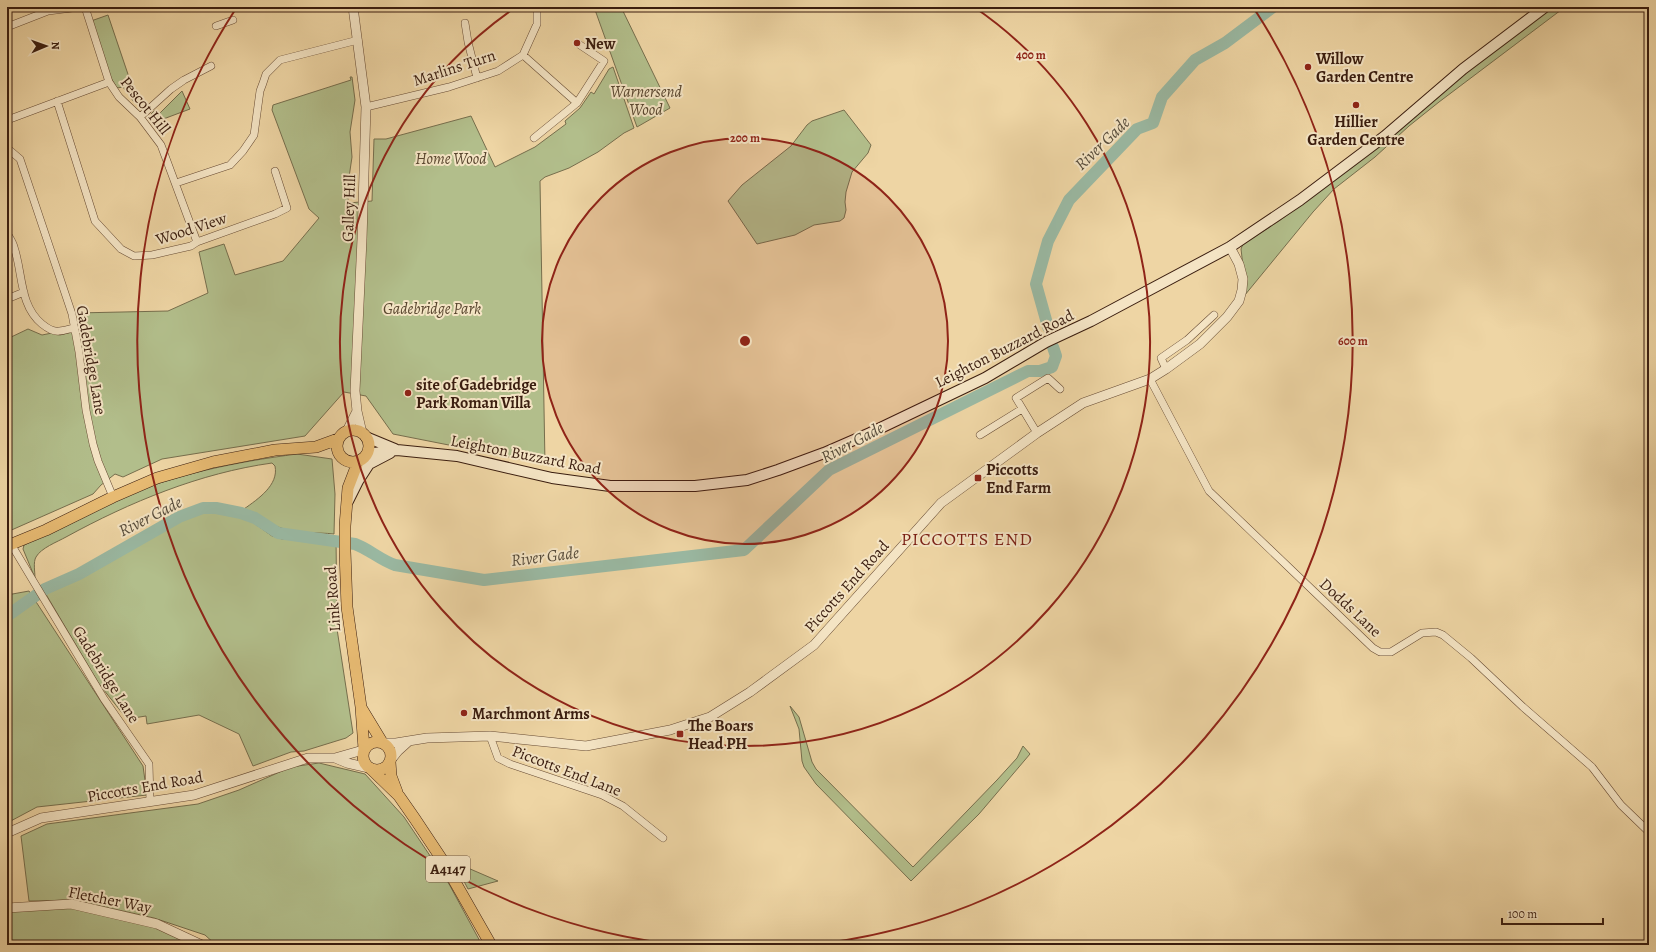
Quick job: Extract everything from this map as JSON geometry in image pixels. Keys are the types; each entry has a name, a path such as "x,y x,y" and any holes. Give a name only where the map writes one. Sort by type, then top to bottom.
{"main road":[{"name":"Leighton Buzzard Road","path":"367,454 397,450 457,456 552,478 610,486 695,486 747,480 824,453 970,384 1046,342 1091,321 1230,247 1300,200 1385,136 1463,69 1545,7"},
{"path":"316,447 352,462 358,462 367,454 368,443 364,435 356,430 347,431 341,434 336,445 340,456"},
{"name":"Leighton Buzzard Road","path":"364,435 397,450"},
{"path":"9,545 46,530 113,497 157,478 213,462 275,450 316,447 338,439"},
{"path":"346,505 358,481 369,464 397,450"},
{"name":"Link Road","path":"340,456 346,470 348,488 345,526 347,607 361,707 364,762 399,796"},
{"name":"Link Road","path":"348,488 358,462"},
{"name":"Link Road","path":"361,707 383,743 390,750 391,776 399,796 443,861 491,945"},
{"path":"364,750 372,742 383,743"},
{"path":"369,768 381,769 390,761"}],"street":[{"path":"7,26 48,9 80,7"},
{"name":"Pescot Hill","path":"85,7 109,82 119,97 140,117 161,145 197,242"},
{"name":"Galley Hill","path":"354,7 366,107 355,391 357,411 364,435"},
{"path":"537,7 537,24 523,54 577,103"},
{"path":"216,26 233,20"},
{"path":"465,23 468,42 478,78"},
{"path":"176,183 230,165 243,151 254,135 260,91 266,74 280,60 358,40"},
{"path":"534,138 577,103 604,61 580,45"},
{"name":"Marlins Turn","path":"366,107 449,87 478,78 498,71 523,54"},
{"path":"140,117 171,89 184,80 211,66"},
{"path":"10,119 109,82"},
{"name":"Wood View","path":"57,101 95,221 121,249 134,256 152,256 192,246 197,242 275,214 287,208 275,171"},
{"name":"Gadebridge Lane","path":"7,148 20,159 64,289 79,352 86,410 93,444 98,461 113,497"},
{"path":"7,233 14,247 24,292 34,316 47,328 58,332 74,328"},
{"name":"Piccotts End Road","path":"383,743 427,738 490,736 586,746 670,730 710,717 750,692 814,645 941,503 1037,433 1084,403 1150,378 1166,369 1200,344 1227,317 1239,301 1243,279 1239,264 1230,247"},
{"path":"7,299 24,292"},
{"path":"1166,369 1161,358 1186,340 1214,315"},
{"path":"1037,433 1016,398 1048,378 1060,390"},
{"name":"Dodds Lane","path":"1150,378 1209,491 1373,648 1380,652 1391,652 1422,634 1436,632 1443,635 1471,658 1523,707 1592,767 1621,805 1649,832"},
{"path":"980,435 1022,409"},
{"path":"347,431 357,411"},
{"name":"Gadebridge Lane","path":"9,545 36,585 104,700 149,764 150,801"},
{"name":"Piccotts End Lane","path":"490,736 498,758 510,764 602,796 623,806 663,838"},
{"path":"390,761 409,741"},
{"name":"Piccotts End Road","path":"7,833 41,818 194,795 308,758 335,758 364,750"},
{"name":"Piccotts End Road","path":"335,758 347,763 369,768"},
{"name":"Fletcher Way","path":"7,908 71,904 157,924 202,945"}],"green space":[{"name":"Warnersend Wood","path":"594,7 621,7 670,108 637,127"},
{"path":"1549,7 1565,7 1439,102 1409,126 1375,157 1334,189 1313,212 1240,301 1244,274 1241,249 1243,244 1279,221 1397,132 1478,62"},
{"path":"108,15 137,101 134,102 123,87 117,88 108,73 91,21"},
{"name":"Gadebridge Park","path":"613,67 634,128 624,133 598,152 569,168 545,177 540,181 545,464 393,434 366,396 344,392 305,436 162,459 123,477 115,474 101,485 93,494 7,532 7,339 28,329 42,335 52,333 60,335 72,332 77,344 91,340 76,313 168,311 208,293 199,252 224,244 235,275 283,261 319,218 309,209 272,110 273,105 351,80 350,77 352,77 355,100 350,132 352,157 348,184 348,203 372,201 374,139 386,139 471,116 495,167 535,147 566,124 565,121 580,108 591,92 594,94 609,69"},
{"path":"182,91 190,109 158,121 151,114 155,110 160,113"},
{"path":"844,110 871,145 868,153 852,172 846,192 846,210 844,218 840,221 814,225 795,235 757,244 728,201 742,185 791,146 807,125 812,121"},
{"path":"297,454 332,459 335,494 334,534 287,530 276,526 244,509 261,496 271,485 275,473 275,466 272,463 218,474 192,482 140,501 90,524 45,548 38,554 34,564 35,578 23,549 24,545 82,515 139,490 206,470"},
{"path":"214,511 229,513 251,521 272,536 282,539 336,542 336,538 337,629 353,733 346,738 304,751 291,752 253,766 239,734 199,715 147,724 146,716 127,719 99,684 44,591 84,572 172,524 196,514"},
{"path":"29,591 143,766 147,795 37,807 7,823 7,595"},
{"path":"790,706 799,717 812,762 816,769 913,867 1017,758 1023,746 1030,754 979,814 911,881 816,784 804,767 802,761 799,729"},
{"path":"319,763 365,774 404,817 449,884 482,945 216,945 205,935 154,918 74,900 29,901 21,836 47,824 198,804 239,790 291,767"},
{"path":"454,862 498,881 468,889"},
{"path":"71,904 157,924 193,945 7,945 7,908"}],"waterway":[{"name":"River Gade","path":"1048,327 1036,284 1048,241 1069,200 1137,129 1153,123 1162,97 1195,60 1225,43 1273,7"},
{"name":"River Gade","path":"7,616 45,589 79,574 179,517 203,508 216,508 241,513 255,518 278,533 355,544 395,565 484,580 744,550 829,470 1028,371 1040,371 1052,367 1056,356 1053,347"}],"place":[{"name":"New","path":"577,43"},
{"name":"Willow Garden Centre","path":"1308,67"},
{"name":"Hillier Garden Centre","path":"1356,105"},
{"name":"site of Gadebridge Park Roman Villa","path":"408,393"},
{"name":"Piccotts End Farm","path":"978,478"},
{"name":"Marchmont Arms","path":"464,713"},
{"name":"The Boars Head PH","path":"680,734"}],"district":[{"name":"PICCOTTS END","path":"967,539"}],"park label":[{"name":"Home Wood","path":"451,158"}]}
